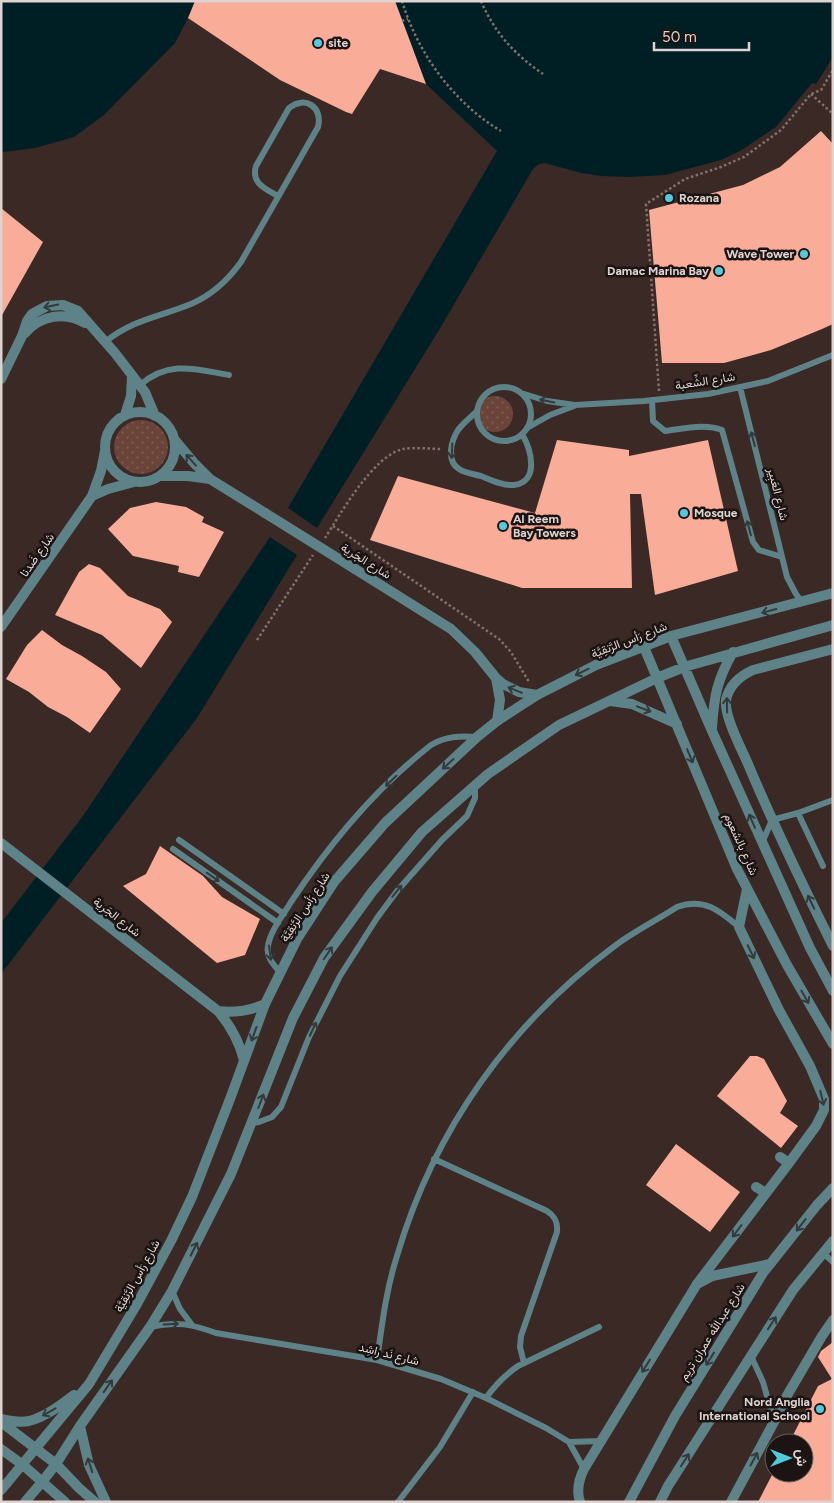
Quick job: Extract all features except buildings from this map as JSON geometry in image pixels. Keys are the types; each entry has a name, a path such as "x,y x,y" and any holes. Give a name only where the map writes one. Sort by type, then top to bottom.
{"street":[{"path":"1,379 22,336 35,323 52,316 71,317 88,324 105,342 140,385 149,399 155,416"},
{"path":"125,415 131,396 132,376"},
{"path":"92,496 108,489 134,482 152,480 166,471 174,456 174,439 164,422 145,412 125,415 116,421 106,439 105,450 111,467 117,474 134,482"},
{"name":"شارع الجَرية","path":"174,439 210,479 451,629 475,652 496,678 510,688 537,695"},
{"name":"شارع ضَدنا","path":"1,627 92,496 98,481 105,450"},
{"name":"شارع الجَرية","path":"160,476 188,476 210,479"},
{"name":"شارع رَأس الرَّنقِيَّة","path":"1,1490 89,1384 137,1304 192,1197 265,1004 297,939 334,882 385,823 477,738 498,721 537,695 596,665 672,636 833,593"},
{"path":"25,1502 56,1464 172,1291 231,1174 293,1018 324,958 372,892 422,832 488,774 559,725 684,667 833,625"},
{"name":"شارع بالشعوم","path":"672,636 762,843 810,948 828,975 833,991"},
{"name":"شارع بالشعوم","path":"644,647 737,868 787,965 831,1041 833,1054"},
{"path":"833,649 753,670 741,676 732,686 726,701 727,712 772,820 833,946"},
{"path":"712,731 716,691 722,671 733,652"},
{"path":"496,678 500,700 498,721"},
{"path":"609,701 632,704 677,724"},
{"name":"شارع الجَرية","path":"1,843 218,1011 226,1019 237,1039 244,1060"},
{"path":"580,1502 578,1488 584,1469 697,1284 766,1193 785,1160 816,1126 824,1110 824,1100 810,1066 779,1010 740,927 748,889"},
{"path":"218,1011 237,1012 265,1004"},
{"path":"756,1187 766,1193"},
{"name":"شارع عبدالله عمران تريم","path":"629,1502 675,1416 763,1273 817,1205 833,1188"},
{"path":"660,1502 668,1486 793,1290 833,1241"},
{"path":"697,1284 712,1276 770,1264"},
{"path":"731,1502 785,1399 833,1320"},
{"path":"1,1421 29,1421 53,1410 89,1384"},
{"path":"1,1421 56,1464 95,1502"},
{"path":"80,1426 89,1466 106,1502"},
{"path":"1,1449 65,1502"}],"lane":[{"path":"105,342 129,326 191,304 204,297 221,285 241,262 318,127 318,113 315,108 307,103 297,103 289,108 256,166 255,176 259,185 278,196"},
{"name":"شارع الشِّعبة","path":"521,393 547,401 575,405 660,400 708,394 768,381 833,355"},
{"path":"140,385 154,374 171,368 188,368 229,375"},
{"path":"477,411 480,427 485,434 500,441 515,439 522,434 530,421 530,406 521,393 506,387 490,391 484,396 477,411 459,429 452,442 452,460 460,469 507,485 520,484 527,478 531,467 530,450 522,434"},
{"name":"شارع العَبِير","path":"740,387 782,557 791,586 802,602"},
{"path":"652,400 654,421 665,431 715,427 722,430 752,542 759,550 782,557"},
{"name":"شارع الشِّعبة","path":"527,428 550,415 575,405"},
{"path":"280,972 271,963 268,952 269,941 278,923 316,866 339,836 402,770 438,740 454,736 477,738"},
{"path":"252,1123 266,1120 277,1113 281,1107 323,1006 344,969 397,891 436,846 467,816 475,798 475,785"},
{"path":"762,843 772,820 833,800"},
{"path":"798,813 823,866"},
{"path":"179,840 284,914"},
{"path":"173,849 278,923"},
{"path":"377,1360 384,1308 396,1257 413,1207 434,1159 470,1097 512,1040 562,989 617,944 677,907 686,904 696,904 715,909 740,927"},
{"path":"434,1159 547,1211 557,1221 557,1232 521,1336 520,1347 524,1363"},
{"path":"823,1253 833,1262"},
{"path":"172,1291 180,1309 192,1325"},
{"name":"شارع نَد راشِد","path":"150,1326 171,1323 192,1325 216,1333 377,1360 441,1379 473,1392 517,1412 569,1442"},
{"path":"486,1398 506,1374 524,1363 599,1326"},
{"path":"751,1356 763,1382 774,1422"},
{"path":"398,1502 440,1446 473,1392"},
{"path":"584,1469 569,1442 601,1441"}],"path":[{"path":"402,1 408,19 437,72 485,122 502,131"},
{"path":"480,1 496,30 510,48 543,74"},
{"path":"402,21 408,19"},
{"path":"660,400 646,204 685,179 744,157 781,130 811,94 821,90 833,70"},
{"path":"811,94 833,114"},
{"path":"322,542 361,483 385,459 403,449 451,449"},
{"path":"332,526 499,640 511,652 537,695"},
{"path":"257,640 316,551"}],"shaded area":[{"path":"495,396 502,397 508,401 512,407 512,421 508,427 502,431 495,432 488,431 482,427 478,421 477,414 478,407 482,401 488,397"},
{"path":"136,420 146,420 160,428 166,437 168,447 166,457 160,466 146,474 136,474 126,469 119,462 114,452 114,442 119,432 126,425"}],"water":[{"path":"1,1 197,1 175,43 104,115 74,137 35,148 3,152 1,151"},
{"path":"395,1 833,1 833,57 816,84 812,83 776,127 740,151 721,160 665,175 629,177 581,173 545,163 539,164 533,169 439,330 317,528 288,508 497,151 426,84"},
{"path":"270,537 297,555 197,718 1,974 1,923 83,816"}],"place":[{"name":"site","path":"318,43"},
{"name":"Rozana","path":"669,198"},
{"name":"Wave Tower","path":"804,254"},
{"name":"Damac Marina Bay","path":"719,271"},
{"name":"Mosque","path":"684,513"},
{"name":"Al Reem Bay Towers","path":"503,526"},
{"name":"Nord Anglia International School","path":"820,1409"}]}
